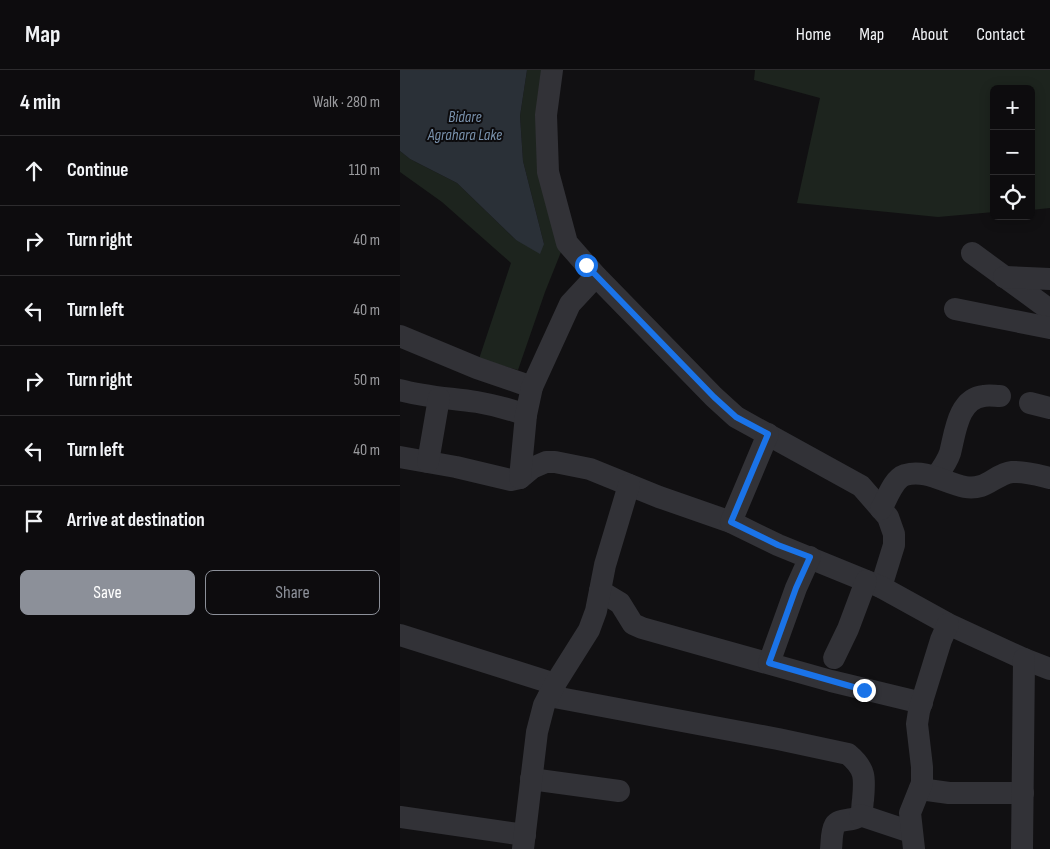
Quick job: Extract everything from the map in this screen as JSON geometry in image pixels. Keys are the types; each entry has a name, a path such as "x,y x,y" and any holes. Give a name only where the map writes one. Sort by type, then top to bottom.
{"street":[{"path":"552,70 546,115 548,172 567,243 596,276 714,397 736,417 862,486 888,517 894,534 894,545 834,658"},
{"path":"972,253 1050,310"},
{"path":"520,478 526,415 532,387 570,304 596,276"},
{"path":"1004,277 1050,278"},
{"path":"955,309 1050,328"},
{"path":"400,336 477,368 532,387"},
{"path":"400,390 496,406 526,415"},
{"path":"936,477 949,455 954,436 966,406 975,398 1000,396"},
{"path":"428,462 439,398"},
{"path":"731,522 768,434"},
{"path":"400,457 456,467 504,480 520,478 532,468 546,462 590,469 658,497 731,522 778,545 873,584 948,624 1050,669"},
{"path":"881,509 897,479 905,475 923,474 965,487 978,488 1010,472 1026,472 1050,478"},
{"path":"400,817 524,842 537,732 544,705 589,630 596,612 605,565 629,485"},
{"path":"769,663 796,588 810,557"},
{"path":"600,591 620,603 633,624 839,683 922,703"},
{"path":"913,841 910,813 922,783 917,724 941,640 948,624"},
{"path":"400,635 552,690 848,754 858,762 863,771 865,782 860,815"},
{"path":"1022,849 1024,659"},
{"path":"531,779 618,791"},
{"path":"920,789 948,793 1023,793"},
{"path":"831,849 837,823 860,815 913,841"}],"shaded area":[{"path":"527,70 544,70 561,252 518,370 479,359 511,263 442,202 400,172 400,151 410,159 457,183 516,240 544,244 523,161 520,116"},
{"path":"755,70 1050,70 1050,208 1035,210 1035,85 990,85 990,212 938,217 797,203 820,98 754,80"}],"water":[{"name":"Bidare Agrahara Lake","path":"400,70 527,70 520,116 523,161 544,244 540,254 516,240 457,183 410,159 400,151"}],"route":[{"path":"586,265 714,397 736,417 768,434 731,522 778,545 810,557 796,588 769,663 864,690"}]}
